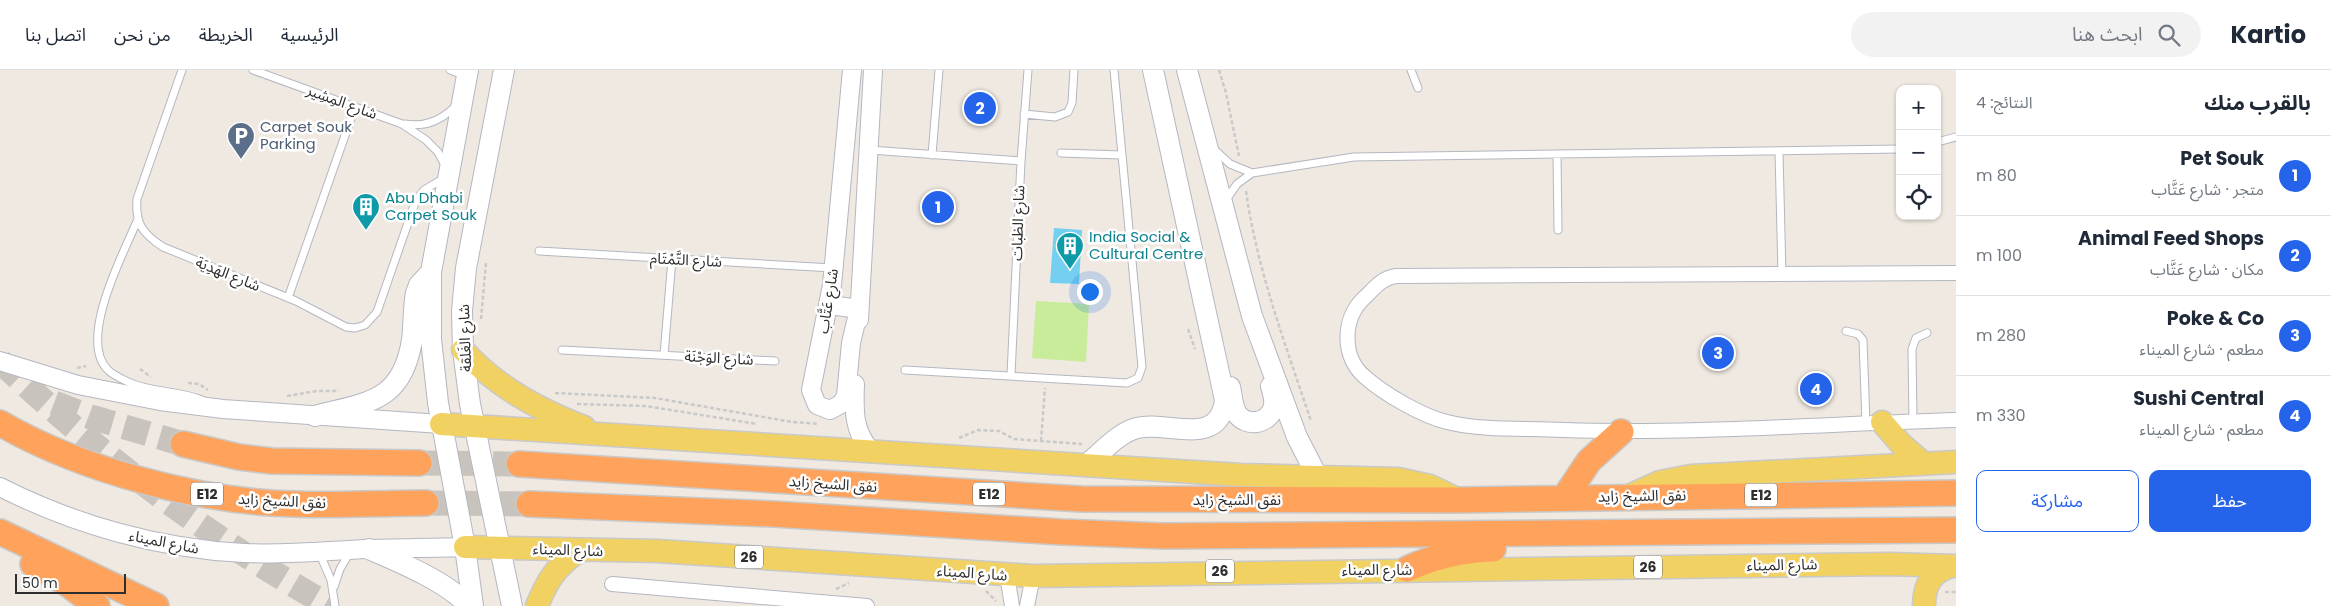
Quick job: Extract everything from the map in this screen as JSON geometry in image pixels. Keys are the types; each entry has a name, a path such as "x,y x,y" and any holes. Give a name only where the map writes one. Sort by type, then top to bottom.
{"highway":[{"name":"نفق الشيخ زايد","path":"0,423 76,458 118,472 205,494 293,504 426,503"},
{"path":"1566,497 1589,461 1621,432"},
{"path":"183,444 239,457 272,461 418,464"},
{"name":"نفق الشيخ زايد","path":"519,464 1081,499 1459,500 1629,496 1956,493"},
{"name":"E12","path":"529,504 817,516 1121,535 1634,534 1956,530"},
{"path":"0,532 156,606"},
{"path":"1407,570 1424,562 1459,552 1605,544 1634,534"},
{"path":"0,546 65,582 97,606"}],"main road":[{"name":"شارع الغَلقة","path":"504,70 466,268 462,311 463,350 470,404 512,606"},
{"path":"1087,464 1125,433 1138,428 1202,429 1216,422 1221,415 1225,400 1206,353 1153,70"},
{"path":"1187,70 1241,280 1264,352 1301,447 1318,478"},
{"path":"462,72 461,102 450,174 431,272 431,339 440,413 473,606"},
{"path":"315,416 376,400 392,388 405,367 409,353 416,293 419,285 431,272"},
{"path":"463,350 490,377 504,387 557,416 606,434"},
{"path":"1206,353 1223,360 1228,370 1236,412 1244,420 1253,422 1267,418 1274,404 1264,352"},
{"path":"440,413 443,407 457,410 470,404"},
{"path":"440,413 475,426 1318,478 1398,479 1430,486 1459,500"},
{"path":"1874,422 1923,463"},
{"path":"1629,496 1660,482 1691,476 1956,462"},
{"path":"360,550 402,564 462,598 468,606"},
{"path":"537,606 552,574 564,561 579,551"},
{"name":"شارع الميناء","path":"466,557 579,551 712,554 1033,576 1889,564 1954,566"},
{"path":"1889,564 1897,568 1910,583 1913,592 1912,606"},
{"path":"1924,606 1924,592 1928,583 1934,575 1954,566"}],"street":[{"name":"شارع عَتَّاب","path":"852,70 830,305 811,390 814,401 826,410 841,404 846,396 851,343 859,309"},
{"name":"شارع عَتَّاب","path":"871,451 858,431 854,415 867,150 873,70"},
{"path":"1956,273 1396,276 1380,283 1360,302 1352,316 1348,332 1348,349 1354,364 1364,377 1419,412 1445,422 1474,427 1621,432 1956,420"},
{"path":"830,305 859,309"},
{"path":"0,361 78,385 160,402 315,416 413,420 440,413"},
{"name":"شارع الميناء","path":"0,487 35,503 102,528 172,545 243,553 360,550 466,557"},
{"path":"1007,575 1012,606"},
{"path":"1027,606 1033,576"},
{"path":"612,584 867,606"}],"lane":[{"path":"182,70 137,199 138,219 105,297 98,324 98,348 101,360 108,370 127,382 146,389 189,394 223,409"},
{"name":"شارع المِشِير","path":"253,70 402,124 433,146 450,174"},
{"path":"932,155 939,70"},
{"name":"شارع الظبات","path":"1011,375 1020,161 1028,70"},
{"path":"1024,114 1055,117 1068,112 1072,103 1074,70"},
{"path":"905,370 1128,383 1133,382 1141,373 1114,70"},
{"path":"1411,70 1418,88"},
{"name":"شارع المِشِير","path":"402,124 424,125 434,122 461,102"},
{"path":"288,298 356,107"},
{"path":"1202,134 1226,161 1252,173"},
{"path":"1941,141 1956,137"},
{"path":"1223,206 1237,184 1252,173 1354,157 1896,149"},
{"path":"867,150 1020,161"},
{"path":"1779,152 1782,275"},
{"path":"1061,153 1121,155"},
{"path":"1557,154 1558,230"},
{"name":"شارع الهَدِيَة","path":"138,219 148,238 164,247 288,298 346,327 355,328 365,325 377,312 416,200 424,190 450,174"},
{"name":"شارع التَّمْتَام","path":"539,251 834,268"},
{"name":"شارع الوَجْنَة","path":"664,355 672,259"},
{"path":"1846,331 1858,334 1863,340 1874,422"},
{"path":"1913,421 1912,349 1916,338 1927,333"},
{"name":"شارع الوَجْنَة","path":"562,350 775,361"},
{"path":"334,590 340,569 360,550"},
{"path":"319,552 334,590 335,606"}],"path":[{"path":"1219,70 1226,93 1240,162"},
{"path":"1245,185 1249,214 1274,312 1311,421"},
{"path":"481,326 486,260"},
{"path":"1188,330 1206,353"},
{"path":"140,369 153,379"},
{"path":"1041,441 1046,378"},
{"path":"180,382 198,384 213,392"},
{"path":"284,397 317,391 342,391"},
{"path":"550,392 655,398 810,424 825,424"},
{"path":"571,403 646,406 763,425"},
{"path":"801,427 810,424"},
{"path":"957,439 978,430 999,432 1014,439 1095,445 1108,438 1113,443"}],"green space":[{"path":"1036,301 1089,304 1086,362 1032,358"}],"water":[{"path":"1054,228 1082,230 1079,284 1050,283"}],"tunnel":[{"path":"0,361 77,430 157,494 241,552 330,606"},
{"path":"54,403 91,417 183,444"},
{"path":"419,463 519,464"},
{"path":"426,503 529,504"}],"place":[{"name":"Animal Feed Shops","path":"980,108"},
{"name":"Carpet Souk Parking","path":"241,160"},
{"name":"Pet Souk","path":"938,207"},
{"name":"Abu Dhabi Carpet Souk","path":"366,231"},
{"name":"India Social & Cultural Centre","path":"1070,270"},
{"name":"Poke & Co","path":"1718,353"},
{"name":"Sushi Central","path":"1816,389"}]}
